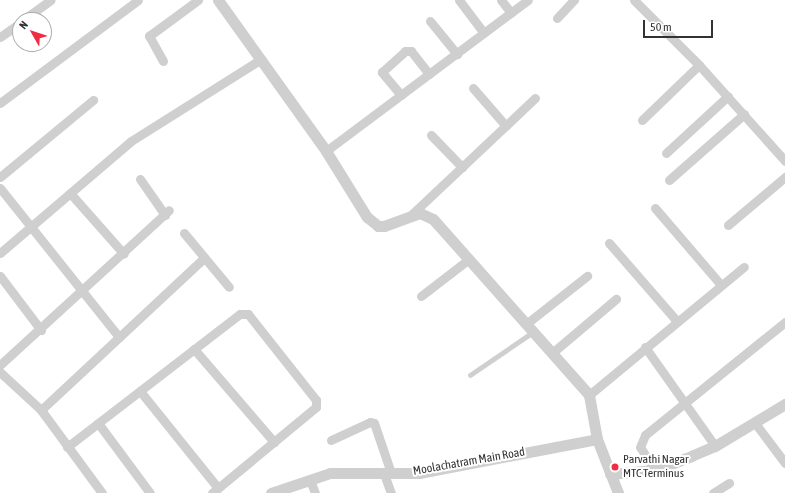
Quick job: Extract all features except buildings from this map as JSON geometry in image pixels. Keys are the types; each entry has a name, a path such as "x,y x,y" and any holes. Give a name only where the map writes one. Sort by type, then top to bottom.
{"street":[{"path":"34,12 51,0"},
{"path":"0,103 138,0"},
{"path":"163,61 149,36 198,0"},
{"path":"218,0 326,151 372,222 384,226 412,214 420,213 433,219 589,395 597,438 618,493"},
{"path":"459,0 484,33"},
{"path":"501,0 511,13"},
{"path":"326,151 528,0"},
{"path":"558,18 574,0"},
{"path":"634,0 699,65 785,161"},
{"path":"430,21 457,54"},
{"path":"0,37 12,28"},
{"path":"401,95 382,72 405,51 411,51 429,74"},
{"path":"0,253 131,141 261,59"},
{"path":"642,120 699,65"},
{"path":"473,88 506,126"},
{"path":"666,153 728,96"},
{"path":"412,214 535,98"},
{"path":"0,177 93,100"},
{"path":"670,180 744,114"},
{"path":"431,135 462,167"},
{"path":"728,225 785,177"},
{"path":"0,365 83,292 167,213 140,179"},
{"path":"0,188 120,337"},
{"path":"70,192 124,254"},
{"path":"655,208 721,285"},
{"path":"184,233 229,287"},
{"path":"609,243 676,320"},
{"path":"41,410 204,258"},
{"path":"421,296 469,259"},
{"path":"589,395 676,320 744,267"},
{"path":"0,276 41,330"},
{"path":"530,328 587,276"},
{"path":"552,353 616,299"},
{"path":"67,446 240,314 252,318 317,404 313,412 215,490 140,391"},
{"path":"655,470 640,447 640,440 684,402 785,322"},
{"path":"645,347 715,446"},
{"path":"194,349 274,442"},
{"path":"0,372 41,410 102,493"},
{"path":"610,474 655,470 715,446 785,404"},
{"path":"331,440 370,422 374,423 391,493"},
{"path":"755,422 785,463"},
{"path":"98,423 150,493"},
{"name":"Moolachatram Main Road","path":"271,493 330,473 419,474 597,438"},
{"path":"310,480 315,493"},
{"path":"713,493 729,483"}],"lane":[{"path":"470,375 530,328"}],"place":[{"name":"Parvathi Nagar MTC Terminus","path":"615,467"}]}
